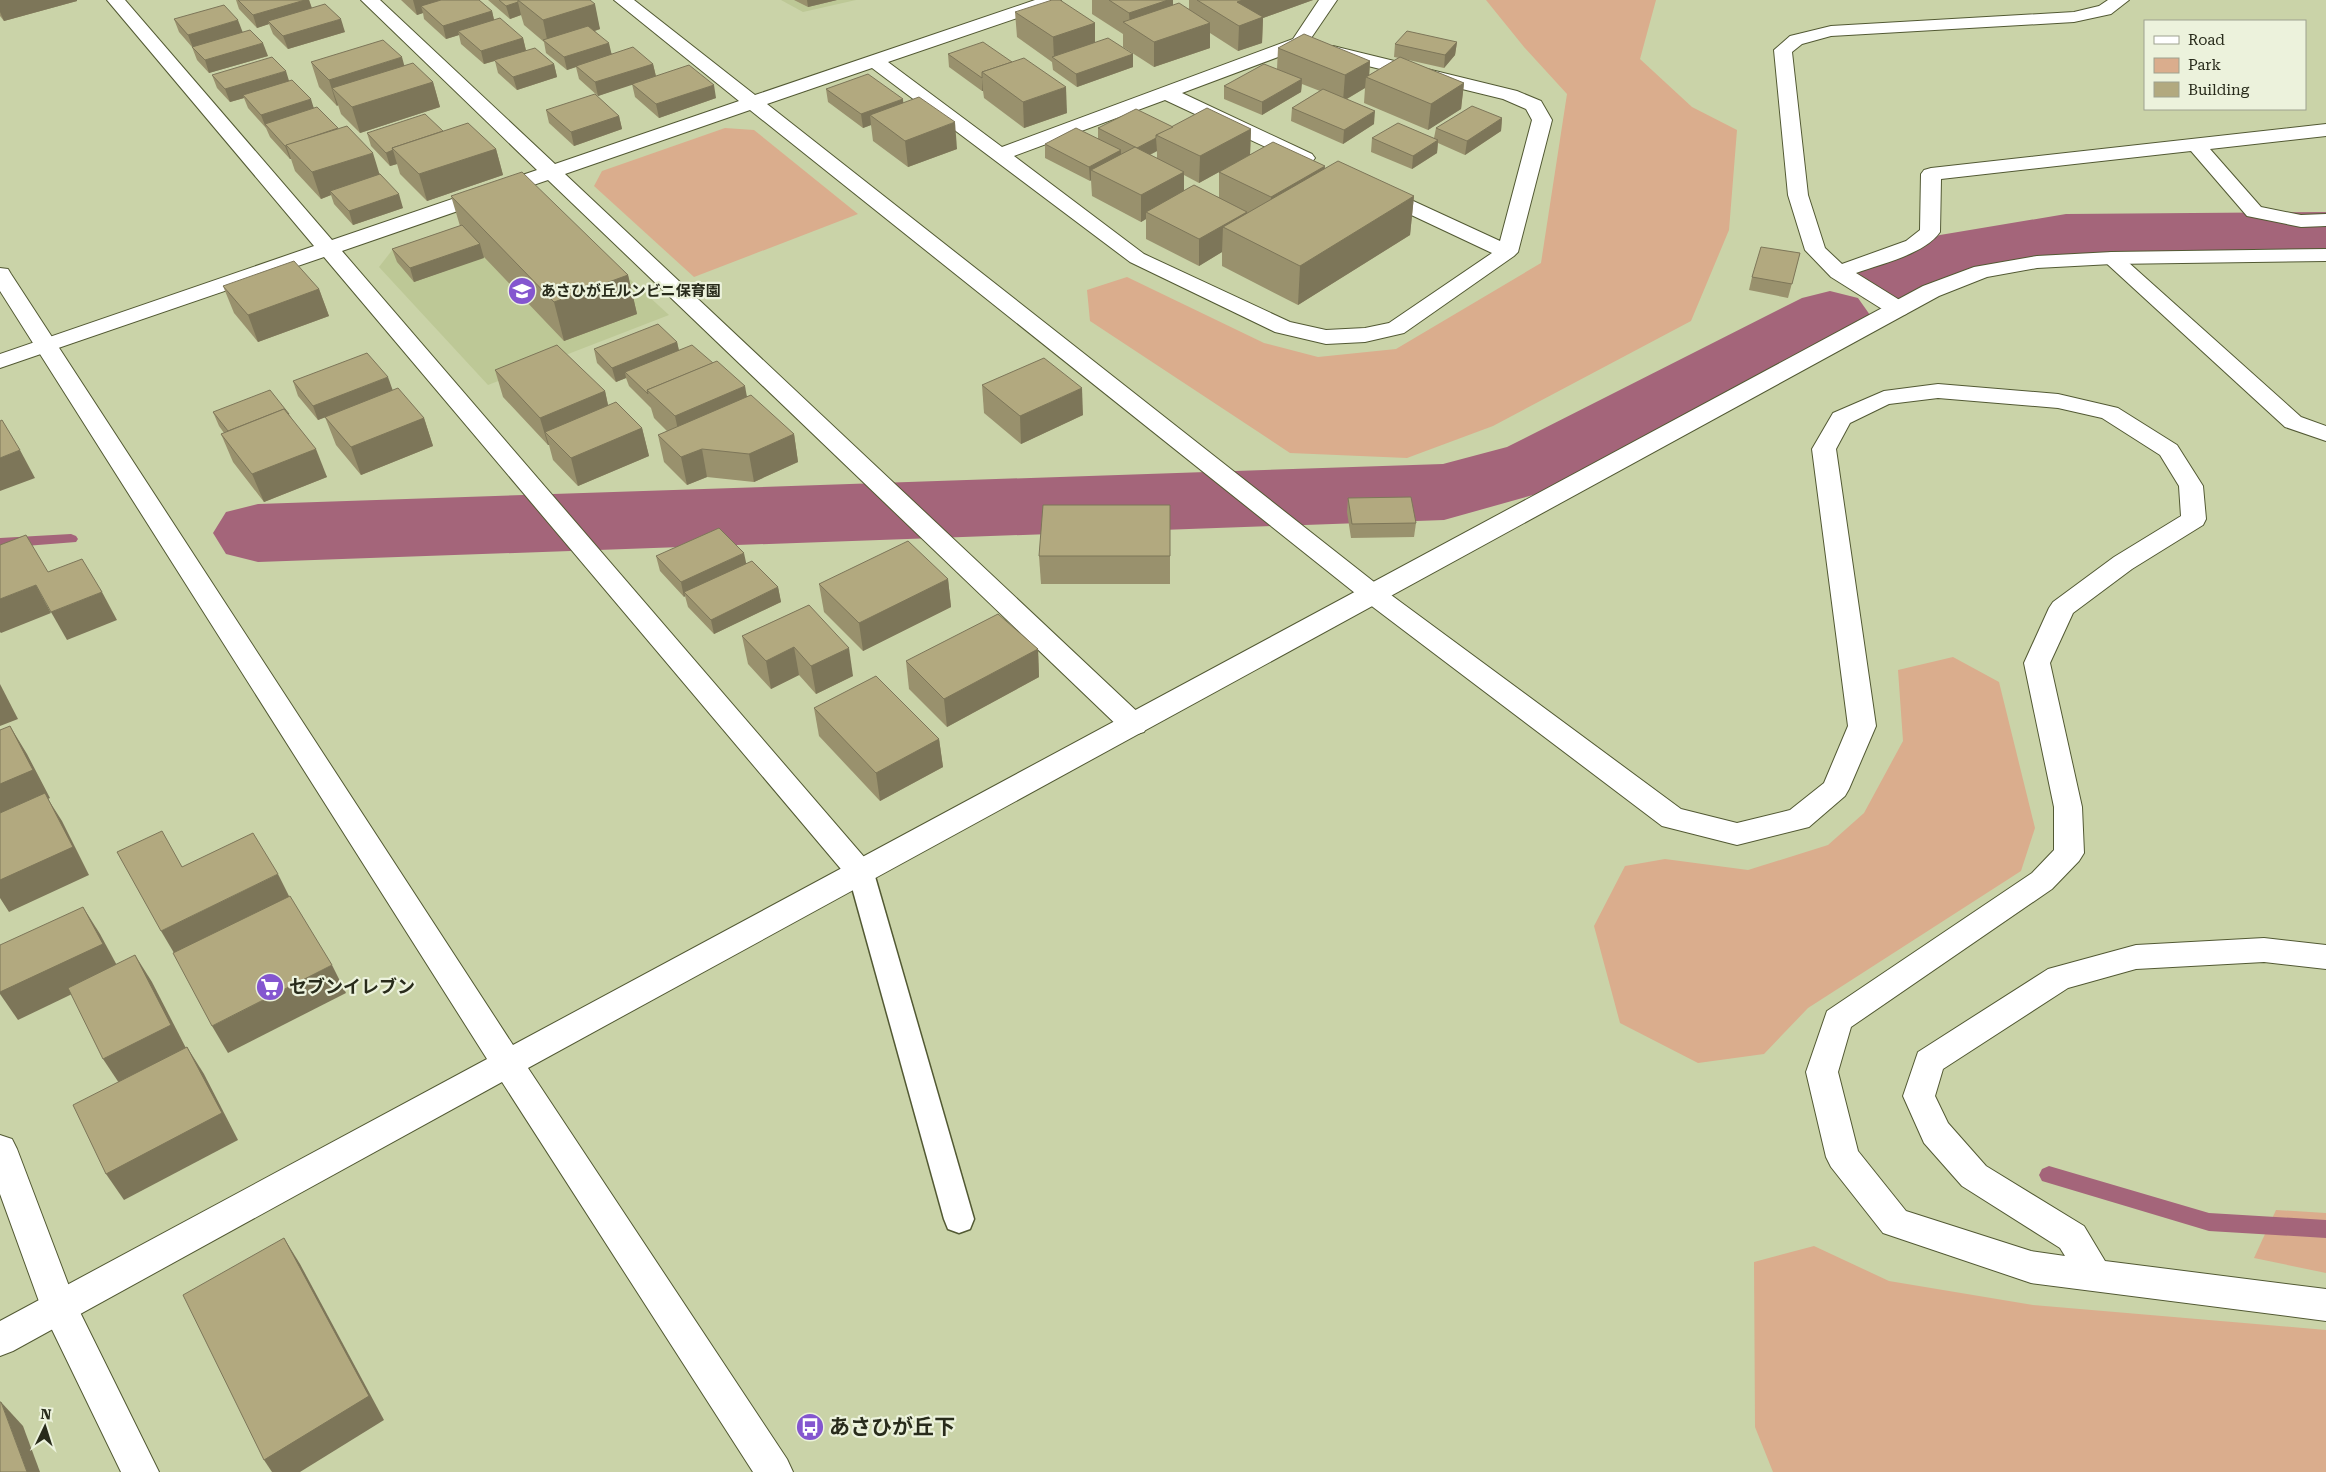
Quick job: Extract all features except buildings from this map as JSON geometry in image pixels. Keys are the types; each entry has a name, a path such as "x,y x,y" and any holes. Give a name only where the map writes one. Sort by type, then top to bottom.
{"street":[{"path":"116,0 572,532 861,873"},
{"path":"370,0 1134,725"},
{"path":"623,0 1374,595 1672,818 1737,834 1799,819 1835,789 1862,726 1824,449 1841,418 1884,398 1938,391 2058,401 2110,413 2169,450 2191,486 2194,519 2123,563 2062,608 2037,663 2068,807 2069,853 2042,881 1838,1020 1822,1072 1842,1157 1895,1222 2031,1267 2326,1305"},
{"path":"0,361 1052,0"},
{"path":"1299,44 1328,0"},
{"path":"1898,309 1839,272 1815,250 1798,195 1783,50 1796,40 1831,30 2074,18 2105,10 2120,0"},
{"path":"875,61 1000,155 1137,258 1282,327 1326,337 1365,336 1396,328 1507,252 1542,120 1534,104 1510,95 1299,44 1000,155"},
{"path":"1166,93 1318,164"},
{"path":"1839,272 1913,245 1930,232 1931,174 2326,130"},
{"path":"2196,145 2254,212 2300,221 2326,220"},
{"path":"1363,185 1507,252"},
{"path":"0,1339 1931,291 1982,272 2037,262 2112,258 2326,255"},
{"path":"2112,258 2293,422 2326,434"},
{"path":"0,274 508,1064 774,1472"},
{"path":"2095,1275 2072,1237 1974,1176 1936,1133 1919,1096 1928,1061 2059,978 2136,957 2264,950 2326,958"},
{"path":"0,1149 59,1307 140,1472"}],"lane":[{"path":"861,873 959,1219"}],"shaded area":[{"path":"781,0 856,0 803,12"},
{"name":"あさひが丘ルンビニ保育園","path":"549,205 669,315 488,385 379,267 393,249"}],"green space":[{"path":"1486,0 1656,0 1640,59 1692,107 1737,130 1729,230 1691,321 1493,426 1407,458 1290,453 1090,321 1087,290 1127,277 1264,343 1318,357 1396,349 1541,263 1567,94 1524,47"},
{"path":"725,128 754,130 858,214 694,277 594,186 602,171"},
{"path":"1953,657 1999,682 2035,828 2021,871 1808,1008 1764,1054 1698,1063 1620,1023 1594,926 1625,866 1665,859 1748,870 1828,845 1864,813 1903,741 1898,670"},
{"path":"2276,1210 2326,1213 2326,1273 2254,1258"},
{"path":"1814,1246 1889,1281 2033,1305 2326,1330 2326,1472 1773,1472 1755,1427 1754,1262"}],"waterway":[{"path":"1892,282 1940,258 2066,237 2326,235"},
{"path":"258,533 1444,492 1538,466 1830,315"},
{"path":"0,543 71,539"},
{"path":"2049,1175 2209,1222 2326,1229"}],"place":[{"name":"あさひが丘ルンビニ保育園","path":"522,291"},
{"name":"セブンイレブン","path":"270,987"},
{"name":"あさひが丘下","path":"810,1427"}]}
